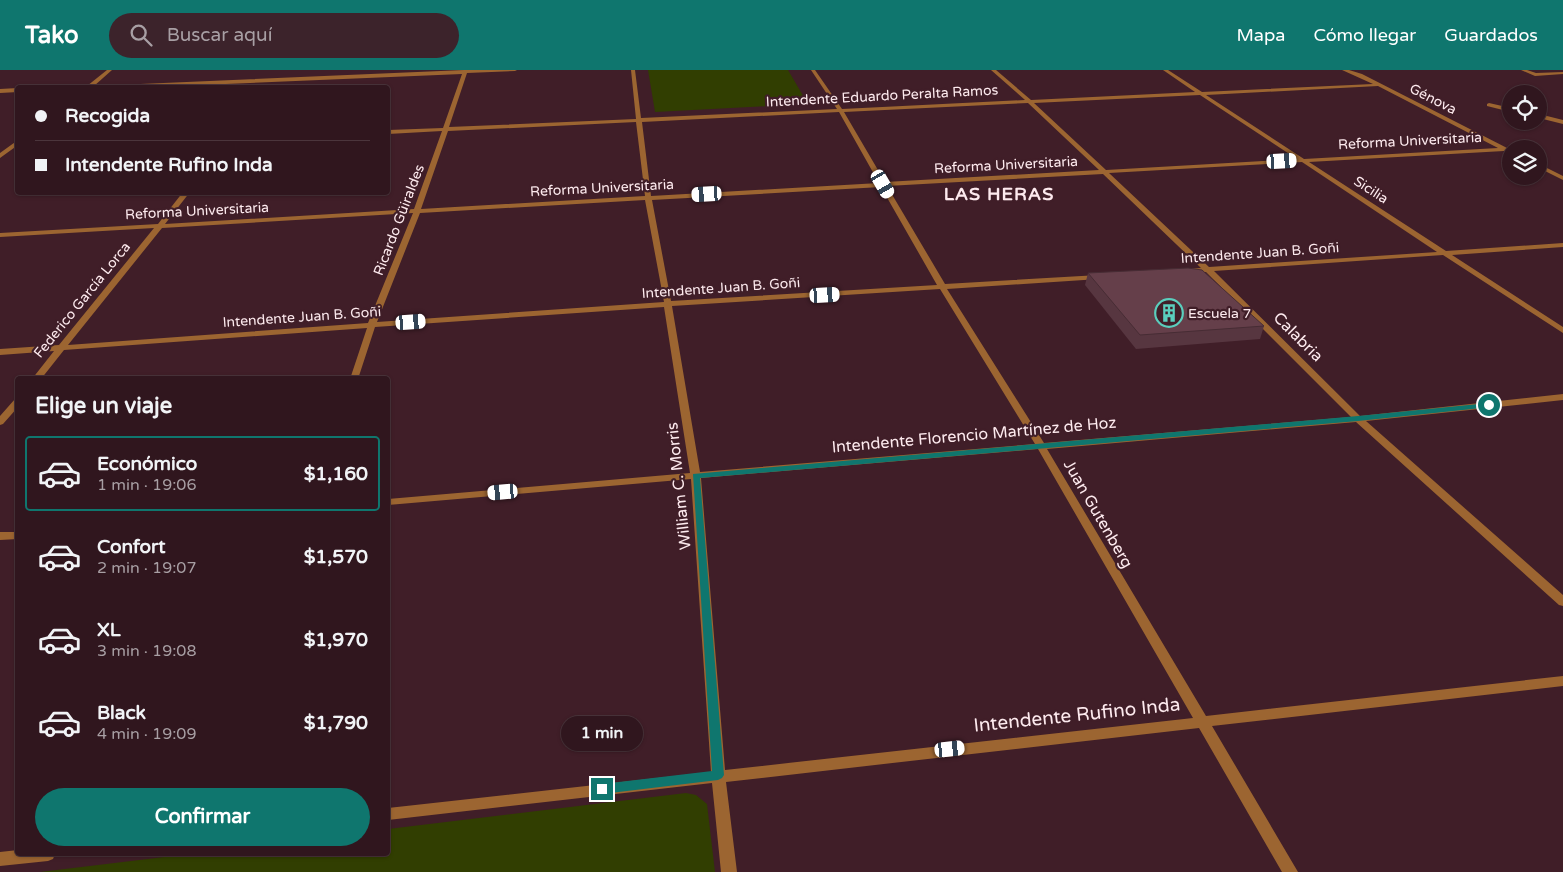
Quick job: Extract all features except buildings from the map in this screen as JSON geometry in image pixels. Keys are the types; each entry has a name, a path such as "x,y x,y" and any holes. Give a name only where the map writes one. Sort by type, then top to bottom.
{"street":[{"path":"91,85 110,70"},
{"path":"127,85 282,77 515,70"},
{"name":"William C. Morris","path":"633,70 648,198 668,304 696,476 718,775 729,872"},
{"name":"Juan Gutenberg","path":"813,70 840,110 943,288 1041,446 1290,872"},
{"name":"Calabria","path":"993,70 1030,101 1208,270 1358,419 1563,602"},
{"name":"Sicilia","path":"1165,70 1563,331"},
{"name":"Génova","path":"1344,70 1360,76 1502,147"},
{"path":"1523,70 1535,75 1563,74"},
{"name":"Ricardo Güiraldes","path":"355,376 372,324 418,211 465,71"},
{"path":"275,85 282,77"},
{"name":"Intendente Eduardo Peralta Ramos","path":"390,132 1377,85"},
{"path":"0,91 15,90"},
{"path":"1489,105 1502,108"},
{"path":"1547,118 1563,122"},
{"path":"0,156 15,144"},
{"name":"Reforma Universitaria","path":"0,235 1502,148"},
{"path":"0,150 15,150"},
{"path":"1547,170 1563,178"},
{"name":"Federico García Lorca","path":"39,376 185,195"},
{"name":"Intendente Juan B. Goñi","path":"1178,272 1563,245"},
{"name":"Intendente Juan B. Goñi","path":"0,352 372,324 1110,276"},
{"name":"Intendente Florencio Martínez de Hoz","path":"390,502 1358,419 1563,397"},
{"path":"0,422 15,404"},
{"path":"0,536 15,535"},
{"name":"Intendente Rufino Inda","path":"390,814 1563,680"},
{"path":"0,859 29,856"}],"green space":[{"path":"648,70 788,70 808,104 655,112"},
{"path":"686,793 696,795 707,804 715,872 40,872 172,856 390,856 390,829"}],"place":[{"name":"Escuela 7","path":"1169,313"}],"district":[{"name":"LAS HERAS","path":"999,194"}],"route":[{"path":"602,789 718,775 696,476 1358,419 1489,405"}]}
